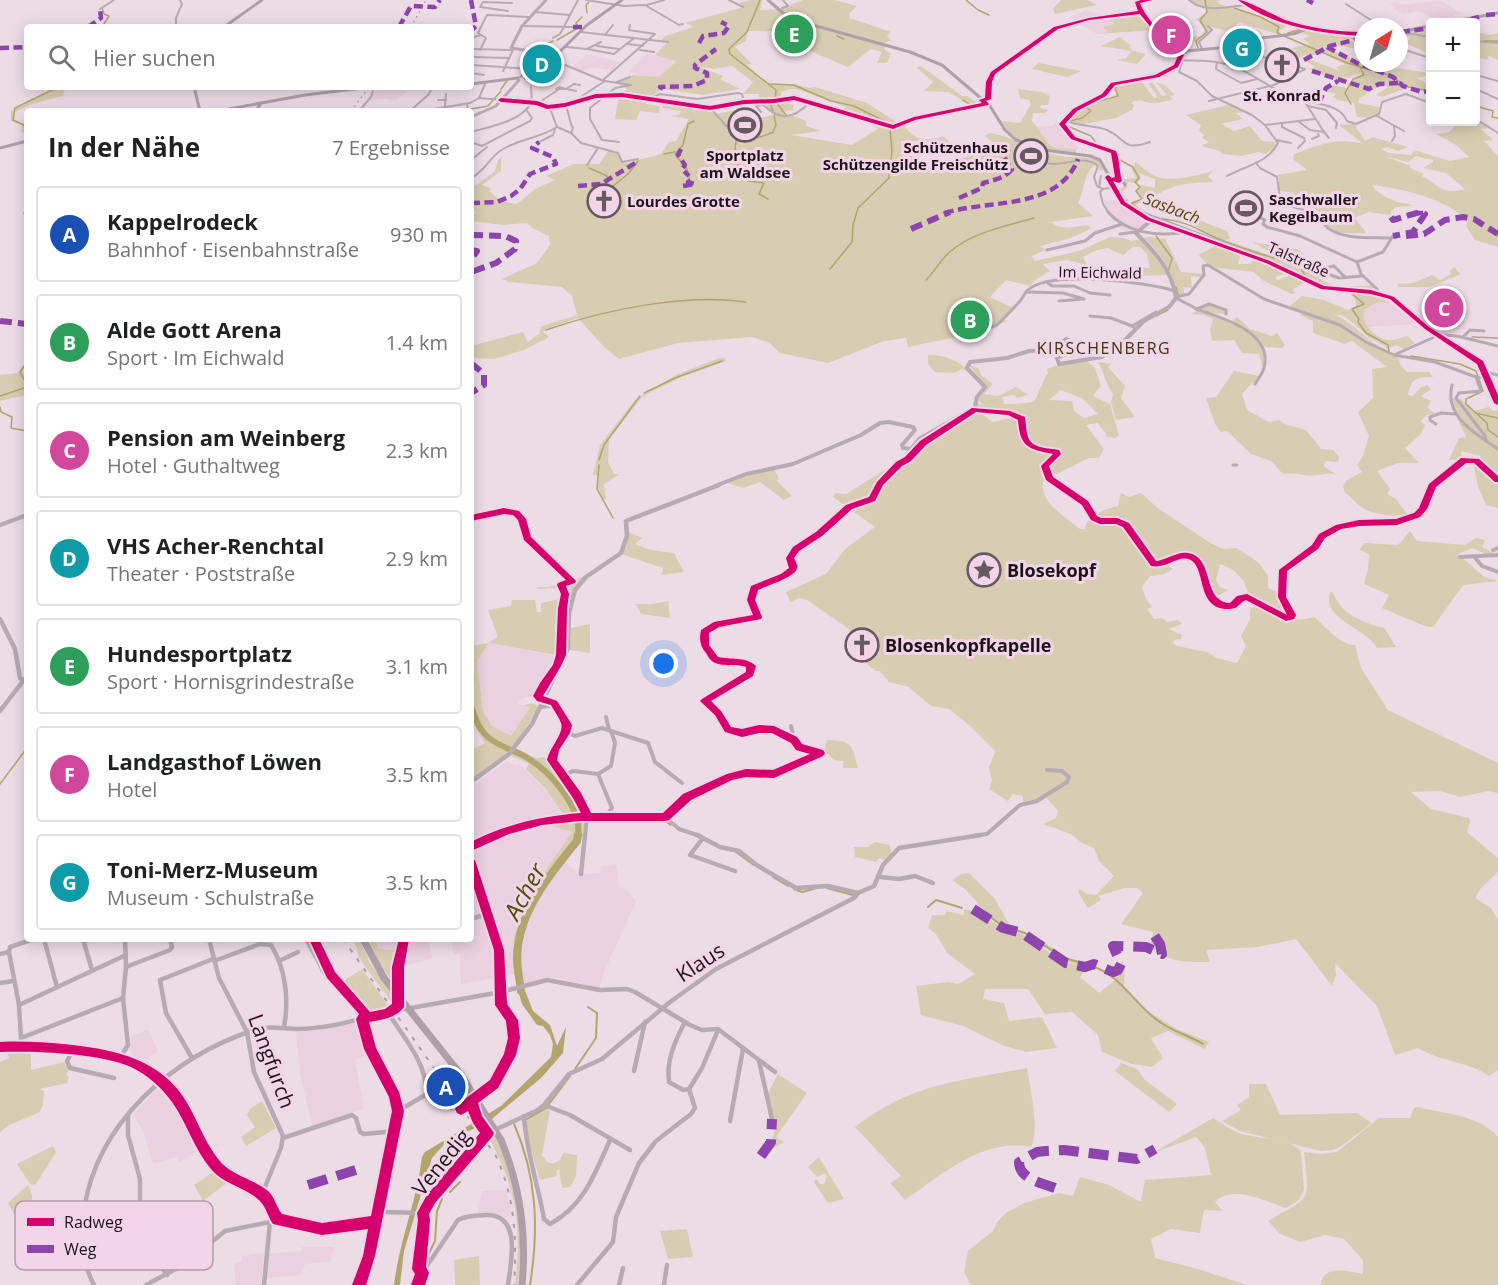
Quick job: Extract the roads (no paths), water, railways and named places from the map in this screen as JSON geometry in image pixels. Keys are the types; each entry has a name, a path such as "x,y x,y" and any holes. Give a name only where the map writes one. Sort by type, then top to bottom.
{"main road":[{"path":"228,24 262,0"},
{"path":"474,84 521,78 541,70 581,32 622,0"},
{"path":"768,0 783,14 801,23 926,57 952,72 987,104 1005,130 1016,140 1044,150 1096,158 1103,162 1116,188 1123,188 1125,185 1116,171 1114,152 1073,138 1062,124 1084,103 1104,95 1113,84 1160,75 1175,68 1181,59 1199,49 1245,46 1262,38 1300,32 1307,28"},
{"path":"1471,18 1498,13"},
{"path":"1298,25 1335,33 1354,34"},
{"path":"1408,31 1426,27"},
{"path":"195,90 199,108"},
{"path":"236,108 258,107 355,90"},
{"path":"0,148 24,142"},
{"name":"Talstraße","path":"1116,188 1126,204 1153,219 1268,260 1324,287 1376,292 1401,302 1429,329 1480,363 1498,403"},
{"path":"365,942 384,978 460,1072 486,1111 501,1140 516,1177 523,1206 526,1236 522,1285"}],"street":[{"path":"103,7 114,0"},
{"path":"176,24 182,4 180,0"},
{"path":"503,71 513,50 512,45 522,26 546,0"},
{"path":"553,38 560,34 578,0"},
{"path":"586,0 614,5 646,5 664,0"},
{"path":"729,0 739,5"},
{"path":"782,8 788,6 785,0"},
{"path":"1150,0 1137,1 1141,12 1161,35 1163,47 1168,52 1181,59 1217,62 1234,68 1291,98 1319,103 1337,110 1353,124 1363,123 1376,116 1380,112 1381,103 1403,94 1426,101"},
{"path":"1189,0 1195,6 1206,8 1248,5"},
{"path":"1240,0 1298,25"},
{"path":"507,11 480,8 483,2 513,2"},
{"path":"504,16 513,2"},
{"path":"1346,4 1368,18"},
{"path":"646,5 676,23"},
{"path":"535,12 570,15"},
{"path":"1075,23 1141,12"},
{"path":"480,50 486,38 478,33 487,15 530,17"},
{"path":"605,35 613,25"},
{"path":"566,105 590,93 645,45 654,33 630,30 630,25"},
{"path":"522,26 573,27"},
{"path":"1199,49 1199,42 1212,30 1208,26"},
{"path":"581,32 668,42"},
{"path":"1408,33 1426,37"},
{"path":"474,37 481,35"},
{"path":"567,47 614,54 634,38"},
{"path":"1480,41 1498,43"},
{"path":"587,49 601,42"},
{"path":"609,48 614,43"},
{"path":"627,44 654,46"},
{"path":"541,45 547,52"},
{"path":"596,46 620,49"},
{"path":"1245,46 1245,52"},
{"path":"1163,47 1180,50"},
{"path":"474,49 547,52 556,55"},
{"path":"639,50 654,52"},
{"path":"1408,51 1426,56"},
{"path":"474,116 493,108 497,100 547,52"},
{"path":"1234,68 1231,63 1245,52"},
{"path":"1209,100 1272,86 1305,69 1245,52"},
{"path":"474,57 509,58"},
{"path":"1181,59 1179,72 1197,81 1203,89 1216,98 1242,109 1265,125 1276,140 1277,147 1258,162 1252,162 1227,176"},
{"path":"549,62 565,65 604,81 631,85 617,87 609,95 590,106 590,119 603,141 619,142"},
{"path":"1217,62 1215,69 1241,83"},
{"path":"474,65 531,69"},
{"path":"474,73 484,75"},
{"path":"1230,77 1235,76"},
{"path":"1480,76 1498,81"},
{"path":"604,81 619,82 630,77"},
{"path":"1236,85 1258,79"},
{"path":"479,98 485,84"},
{"path":"566,89 574,84 580,85"},
{"path":"474,131 493,126 527,111 532,103 531,87"},
{"path":"362,108 371,97 372,90"},
{"path":"412,108 429,95 432,90"},
{"path":"537,103 558,90 576,91"},
{"path":"1480,91 1498,99"},
{"path":"650,99 660,94 697,99 738,93 742,94 744,102"},
{"path":"445,106 446,94"},
{"path":"441,108 467,104 479,98 537,103 547,107 609,95 710,108 744,102 794,98 810,102 801,110 786,116 773,115 759,101"},
{"path":"438,100 446,100"},
{"path":"1305,101 1329,138"},
{"path":"419,103 423,108"},
{"path":"467,104 468,108"},
{"path":"566,105 573,128 571,133"},
{"path":"761,112 756,106 764,105"},
{"path":"1307,106 1320,107 1330,113 1336,119 1336,129"},
{"path":"538,142 553,135 556,128 547,107"},
{"path":"710,108 730,130"},
{"path":"482,146 531,120 527,111"},
{"path":"1376,116 1404,131"},
{"path":"1265,125 1315,119"},
{"path":"1065,121 1079,126 1107,130 1122,142 1135,147 1150,142"},
{"path":"1298,121 1301,126 1317,133 1324,132"},
{"path":"1480,122 1498,133"},
{"path":"1282,123 1282,127 1286,130 1304,138 1305,141 1298,148"},
{"path":"1392,141 1395,136 1394,126"},
{"path":"474,177 486,171 492,158 500,150 540,137 556,128 571,133 581,143 618,153 622,162 638,160"},
{"path":"1312,139 1319,136 1317,133"},
{"path":"1276,140 1291,143"},
{"path":"474,143 500,150"},
{"path":"474,158 487,147"},
{"path":"587,165 598,148"},
{"path":"1046,163 1055,166 1079,159 1092,161 1098,166 1094,180 1099,187 1116,188"},
{"path":"1258,162 1256,163 1260,168 1276,175 1281,204 1317,214 1328,228 1335,232 1358,237 1392,237 1383,252 1357,262 1290,232 1267,227 1263,224 1264,220 1258,217"},
{"path":"1099,187 1101,176"},
{"path":"1103,189 1100,192 1103,207 1122,224 1137,230 1160,234 1179,232"},
{"path":"1120,234 1137,230 1153,219"},
{"path":"1047,250 1085,241 1095,232 1122,224"},
{"path":"1137,230 1155,250 1174,285 1176,298"},
{"path":"1329,261 1345,277"},
{"path":"1357,262 1362,276 1377,289 1376,292"},
{"path":"474,780 515,748 542,707 566,656 570,641 570,605 575,590 586,577 621,553 627,536 625,524 630,518 746,474 793,464 861,435 880,423 889,422 913,427 915,430 913,435 902,445 903,448 911,449 919,439 973,409 978,394 985,387 967,368 970,362 1007,358 1029,351 1056,350 1062,347 1063,340 1069,339 1075,343 1066,354 1057,358 1057,363 1063,365 1085,361 1109,352 1134,328 1169,307 1176,298 1189,294 1204,275 1203,266 1208,265 1267,302 1278,302 1313,317 1340,325 1366,342 1395,354 1435,362 1478,377 1490,378 1490,373 1498,375"},
{"path":"1334,266 1326,268 1328,274 1335,277 1362,276"},
{"name":"Im Eichwald","path":"992,327 998,325 1028,289 1053,280 1155,284 1175,291"},
{"path":"1048,283 1052,286 1081,287 1094,294 1110,295"},
{"name":"Im Eichwald","path":"1026,292 1063,293 1084,299 1059,301"},
{"path":"1176,298 1196,309 1236,325 1258,338 1266,353 1266,363 1265,370 1255,384"},
{"path":"1429,329 1435,324 1433,320 1437,312 1435,306 1444,303"},
{"path":"1196,309 1202,310 1213,305 1226,310 1226,314"},
{"path":"1134,328 1167,306"},
{"path":"1090,316 1111,318 1134,328"},
{"path":"1463,337 1470,330 1484,331"},
{"path":"1395,354 1438,335 1463,337 1498,346"},
{"path":"1478,377 1481,392 1459,393 1456,398 1485,436 1486,441"},
{"path":"1452,385 1449,399 1455,414 1498,449"},
{"path":"1436,424 1430,420 1430,417 1446,413 1455,414"},
{"path":"1464,460 1476,461 1498,480"},
{"path":"0,525 24,516"},
{"path":"1493,550 1498,548"},
{"path":"1461,557 1498,555"},
{"path":"1475,558 1482,566 1498,572"},
{"path":"1215,601 1226,607 1232,606"},
{"path":"0,619 15,649 20,678 23,681 0,711"},
{"path":"545,700 555,705 567,723 567,732 554,747 553,762 587,816 581,874"},
{"path":"542,707 555,705"},
{"path":"563,776 573,771 598,774 611,766 615,743 606,717"},
{"path":"665,817 687,797 730,777 746,773 774,774 820,753 799,747 794,740 791,726"},
{"path":"567,732 575,735 597,728 648,743 655,762 682,783"},
{"path":"734,732 765,728 794,740"},
{"path":"933,883 915,876 899,879 880,877 884,865 899,848 987,834 1020,806 1037,801 1067,782 1069,777 1066,773 1060,770 1047,770"},
{"path":"598,774 612,808 606,816"},
{"path":"474,846 516,826 587,816 665,817 679,829 720,847 739,851 758,866 796,888 828,886 858,893"},
{"path":"703,838 690,855 735,871"},
{"path":"474,871 499,950 501,1008 512,1020 514,1029 513,1048 494,1084 475,1096"},
{"name":"Klaus","path":"569,1074 602,1059 645,1022 716,969 854,898 858,893 870,890 880,877"},
{"path":"474,917 488,914"},
{"path":"0,954 27,942"},
{"path":"45,942 57,987"},
{"path":"84,942 92,970"},
{"path":"120,1058 128,1045 129,1038 123,998 125,942"},
{"path":"126,967 170,950 171,942"},
{"name":"Langfurch","path":"210,942 219,978 247,1032 254,1072 283,1138"},
{"path":"309,942 327,976 356,1008 362,1019 370,1049 393,1091 399,1111 369,1256 359,1285"},
{"path":"398,1007 398,966 403,942"},
{"path":"192,1058 166,1013 160,980 214,960 263,944 273,947 279,961 286,995 284,1027"},
{"path":"9,950 19,1005 20,1046"},
{"path":"279,961 298,952"},
{"path":"19,1005 126,955"},
{"path":"85,1201 103,1146 127,1115 162,1081 192,1058 212,1047 259,1028 313,1029 388,1013 398,1007 405,1009 501,992 547,980 570,982 600,990 627,990 702,1030 718,1029 775,1072"},
{"path":"0,983 13,981"},
{"path":"21,1038 123,998"},
{"path":"388,1013 418,1058 427,1090 450,1108 461,1109"},
{"path":"634,1071 645,1022"},
{"path":"685,1022 673,1049 668,1076 669,1082 679,1089 689,1089"},
{"path":"577,1285 613,1242 616,1217 639,1163 656,1142 691,1114 695,1108 689,1089 702,1068 718,1029"},
{"path":"0,1047 20,1046 73,1050 120,1058 147,1069 162,1081 177,1099 200,1144 216,1167 231,1180 262,1194"},
{"path":"730,1121 743,1049"},
{"path":"73,1050 67,1061 70,1068 114,1078"},
{"path":"759,1060 772,1119"},
{"name":"Venedig","path":"420,1213 484,1136 544,1105 569,1074"},
{"path":"399,1111 422,1098 427,1090"},
{"path":"544,1105 570,1115 630,1150"},
{"path":"264,1285 272,1220 262,1194 283,1138 352,1114 356,1118 360,1132 364,1134 396,1131"},
{"path":"127,1115 125,1132 141,1187 139,1201"},
{"path":"524,1116 525,1138 544,1219 550,1224 566,1214 583,1196 610,1140"},
{"path":"378,1212 420,1213 424,1220 418,1269 422,1273"},
{"path":"418,1285 422,1273 458,1220 466,1216 497,1215 508,1224 511,1233 508,1285"},
{"path":"213,1241 225,1231 272,1220 322,1229 375,1222"},
{"path":"664,1285 668,1265"},
{"path":"619,1285 623,1268"},
{"path":"87,1270 94,1285"},
{"path":"164,1270 167,1275"},
{"path":"146,1285 174,1270"}],"waterway":[{"path":"760,0 747,32 729,49 730,54 776,90 775,102 769,102 775,115"},
{"path":"966,0 978,10 989,15"},
{"name":"Sasbach","path":"1198,48 1196,41 1207,32 1200,20 1207,12 1205,0"},
{"path":"587,13 586,5 589,2"},
{"path":"102,8 104,14 109,16 104,24"},
{"path":"1234,8 1261,17 1279,27 1277,32 1281,35"},
{"path":"557,40 578,28 576,23 582,17"},
{"path":"1288,33 1301,29"},
{"path":"1310,30 1323,32"},
{"path":"1348,35 1354,35"},
{"path":"837,36 844,39"},
{"path":"1284,36 1347,63 1389,75 1408,87 1426,90"},
{"path":"548,52 543,45 553,41"},
{"path":"1484,41 1498,41"},
{"name":"Sasbach","path":"1089,104 1118,96 1115,89 1117,85 1174,71 1181,62"},
{"path":"526,75 536,71"},
{"path":"1351,104 1345,93 1353,79 1364,75 1362,72"},
{"path":"501,89 507,81"},
{"path":"771,84 794,85 831,101 854,106 886,122 888,126"},
{"path":"24,125 13,120 15,108 52,90"},
{"path":"474,108 488,106 501,91"},
{"path":"963,100 972,106"},
{"path":"776,102 786,115"},
{"name":"Sasbach","path":"1086,107 1091,111 1082,118 1066,122 1065,125 1091,136 1096,143 1115,151 1118,159 1133,167 1139,178 1135,182 1140,187 1136,191 1142,199 1132,203 1136,208"},
{"path":"1480,107 1493,111 1492,117 1498,118"},
{"path":"768,199 759,194 764,183 748,181 741,171 735,147 736,141 773,132 776,125 774,116"},
{"path":"686,187 691,186 687,169 675,154 683,145 688,124 694,121"},
{"path":"830,269 852,242 853,225 858,208 889,178 892,151 890,128"},
{"path":"664,154 675,152"},
{"path":"597,199 628,174 638,161"},
{"path":"589,168 607,176 607,182 597,195"},
{"path":"595,188 597,185 604,185"},
{"path":"601,200 604,201 601,206 604,212"},
{"path":"926,280 947,254 960,244 991,230 1034,218"},
{"name":"Sasbach","path":"1162,219 1186,224 1239,247 1300,265 1305,276"},
{"path":"1156,236 1172,258 1168,272"},
{"name":"Sasbach","path":"1318,282 1327,286"},
{"path":"1176,287 1178,295"},
{"name":"Sasbach","path":"1350,292 1364,304 1352,309 1359,319 1358,322 1366,333 1388,345 1389,351"},
{"path":"546,330 593,316 645,305 697,300 746,302"},
{"path":"1156,316 1168,310"},
{"path":"1472,337 1498,338"},
{"name":"Sasbach","path":"1411,356 1460,364 1476,371 1483,391 1466,399 1466,404 1476,413"},
{"path":"644,393 675,378 722,361"},
{"path":"24,366 20,372 24,379"},
{"path":"0,396 24,388"},
{"path":"599,460 604,445 640,396"},
{"path":"0,407 1,412 12,417 11,428 24,430"},
{"path":"1476,413 1498,418"},
{"name":"Sasbach","path":"1476,413 1487,423 1488,430 1498,437"},
{"path":"599,465 597,489 613,518"},
{"name":"Acher","path":"474,714 480,728 489,738 535,763 563,791 575,813 578,835"},
{"path":"0,784 24,752"},
{"path":"660,818 671,825"},
{"name":"Acher","path":"521,991 517,959 518,942 523,926 537,895 577,841 578,835"},
{"path":"736,852 754,865"},
{"path":"773,877 788,886"},
{"path":"794,889 802,892 817,888"},
{"path":"827,888 853,895"},
{"path":"928,907 936,900 962,908"},
{"path":"978,908 1004,927 1025,933 1064,958 1087,964"},
{"path":"1092,966 1111,976 1162,1024 1203,1044"},
{"path":"575,1069 596,1038 597,1013 588,1007"},
{"path":"549,1104 570,1076"},
{"path":"527,1119 546,1108"},
{"path":"514,1124 527,1163 534,1203 535,1244 530,1285"},
{"path":"473,1161 485,1142"},
{"path":"450,1192 460,1182"},
{"path":"422,1267 435,1241 437,1211 442,1199"},
{"path":"413,1285 416,1278"}],"railway":[{"path":"413,24 426,0"},
{"path":"353,108 367,90"},
{"path":"345,942 496,1156 511,1203 515,1235 514,1285"}],"place":[{"name":"Hundesportplatz","path":"794,34"},
{"name":"Landgasthof Löwen","path":"1171,35"},
{"name":"Toni-Merz-Museum","path":"1242,48"},
{"name":"VHS Acher-Renchtal","path":"542,64"},
{"name":"St. Konrad","path":"1282,65"},
{"name":"Sportplatz am Waldsee","path":"745,125"},
{"name":"Schützenhaus Schützengilde Freischütz","path":"1031,156"},
{"name":"Lourdes Grotte","path":"604,201"},
{"name":"Saschwaller Kegelbaum","path":"1246,208"},
{"name":"Pension am Weinberg","path":"1444,308"},
{"name":"Alde Gott Arena","path":"970,320"},
{"name":"Blosekopf","path":"984,570"},
{"name":"Blosenkopfkapelle","path":"862,645"},
{"name":"Kappelrodeck","path":"446,1087"}],"district":[{"name":"KIRSCHENBERG","path":"1104,348"}]}
